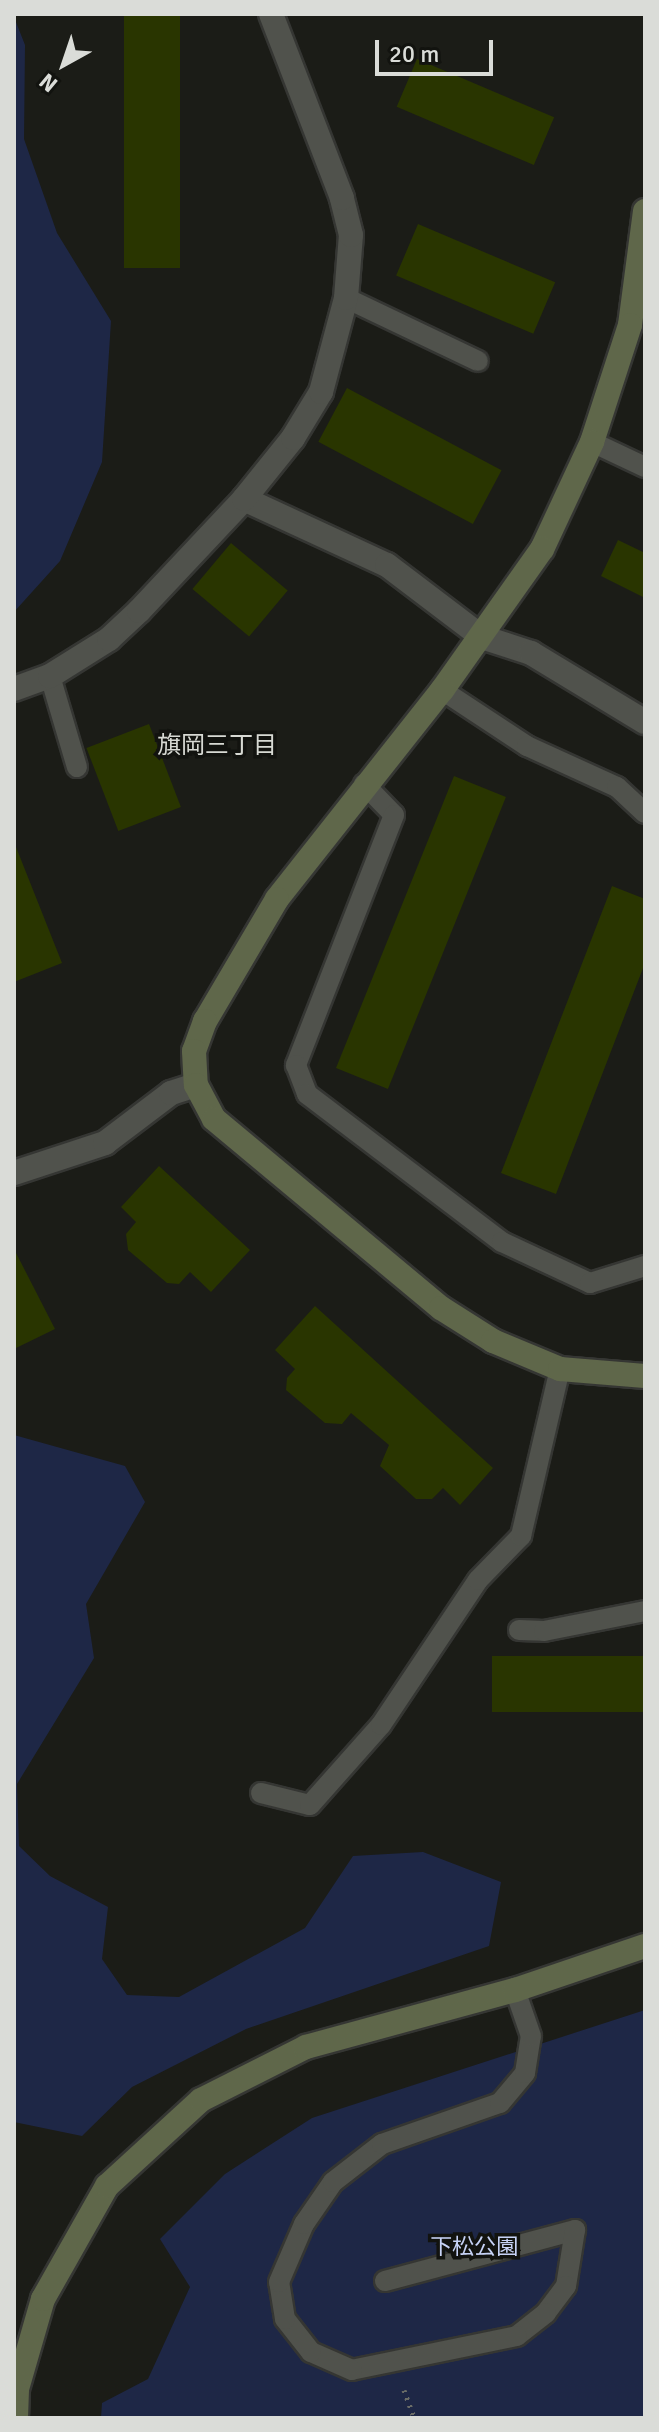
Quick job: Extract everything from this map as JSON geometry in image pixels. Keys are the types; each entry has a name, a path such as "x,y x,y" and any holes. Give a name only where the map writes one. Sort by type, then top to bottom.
{"street":[{"path":"14,689 50,676 119,629 244,499 293,438 321,392 346,298 351,235 342,198 271,14"},
{"path":"645,211 630,325 592,442 542,549 442,690 364,784 277,899 205,1021 194,1051 196,1085 214,1119 441,1308 493,1341 560,1369 645,1376"},
{"path":"244,499 387,565 482,637 531,653 645,722"},
{"path":"14,1173 105,1143 171,1093 196,1085"},
{"path":"16,2418 17,2389 43,2299 107,2186 201,2100 306,2047 515,1990 645,1946"}],"lane":[{"path":"346,298 478,361"},
{"path":"592,442 645,467"},
{"path":"50,676 77,767"},
{"path":"442,690 527,746 617,787 645,813"},
{"path":"364,784 394,815 296,1065 307,1094 502,1242 590,1283 645,1266"},
{"path":"261,1793 310,1805 381,1725 478,1580 521,1536 560,1369"},
{"path":"519,1630 544,1631 645,1611"},
{"path":"385,2281 575,2230 566,2286 546,2313 517,2336 352,2370 311,2352 285,2319 279,2282 304,2224 333,2182 382,2144 500,2103 525,2073 531,2036 515,1990"}],"green space":[{"path":"14,17 25,45 24,139 57,233 111,321 102,462 60,561 14,612"},
{"path":"14,1435 125,1466 145,1502 86,1604 94,1658 17,1784 19,1846 50,1876 108,1907 102,1959 127,1995 179,1997 305,1928 353,1856 423,1852 501,1882 489,1946 246,2029 132,2087 82,2136 14,2122"},
{"name":"下松公園","path":"645,2010 645,2418 101,2418 102,2403 148,2379 190,2287 160,2239 225,2174 312,2118"}],"building":[{"path":"124,14 180,14 180,268 124,268"},
{"path":"417,59 554,117 534,165 397,107"},
{"path":"418,224 555,282 533,334 396,276"},
{"path":"347,388 502,470 473,524 318,442"},
{"path":"618,540 645,553 645,598 601,576"},
{"path":"231,543 288,591 249,637 192,589"},
{"path":"149,724 181,807 118,831 86,748"},
{"path":"454,776 506,797 388,1089 336,1068"},
{"path":"14,842 62,963 14,982"},
{"path":"612,886 645,899 645,963 556,1194 501,1173"},
{"path":"159,1166 250,1250 211,1292 190,1272 179,1284 167,1283 128,1250 126,1234 136,1222 121,1207"},
{"path":"14,1249 55,1329 14,1349"},
{"path":"315,1306 493,1468 460,1505 443,1488 432,1499 416,1499 380,1466 389,1445 351,1413 342,1424 325,1423 286,1390 287,1378 295,1369 275,1350"},
{"path":"492,1656 645,1656 645,1712 492,1712"}],"district":[{"name":"旗岡三丁目","path":"217,746"}]}
